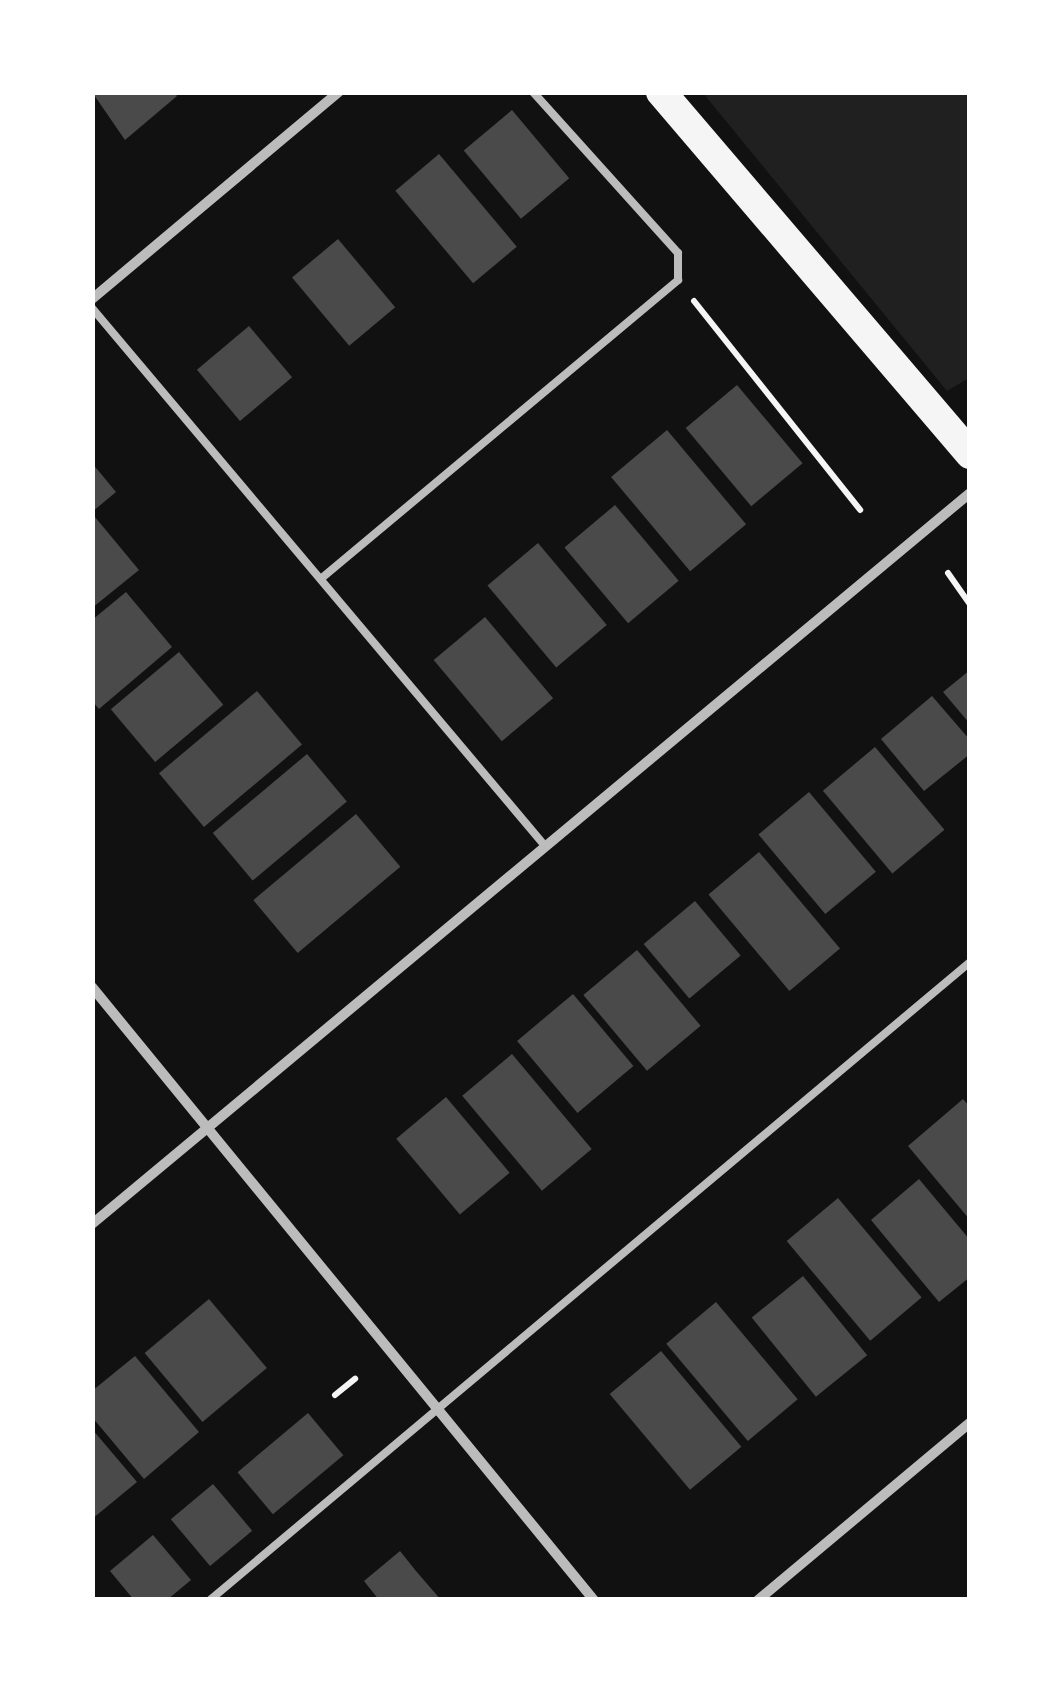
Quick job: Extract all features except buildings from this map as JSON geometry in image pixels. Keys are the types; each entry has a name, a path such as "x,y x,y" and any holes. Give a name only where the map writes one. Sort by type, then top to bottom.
{"highway":[{"path":"662,92 970,454"}],"street":[{"path":"92,299 338,92"},
{"path":"92,1224 970,494"},
{"path":"92,987 209,1125 594,1600"},
{"path":"758,1600 970,1424"}],"lane":[{"path":"323,577 678,280 678,253 533,92"},
{"path":"92,308 323,577 545,846"},
{"path":"210,1600 970,962"}],"path":[{"path":"678,280 860,510"},
{"path":"948,573 970,604"},
{"path":"335,1395 355,1379"}],"shaded area":[{"path":"703,93 969,93 969,378 947,391"}]}
